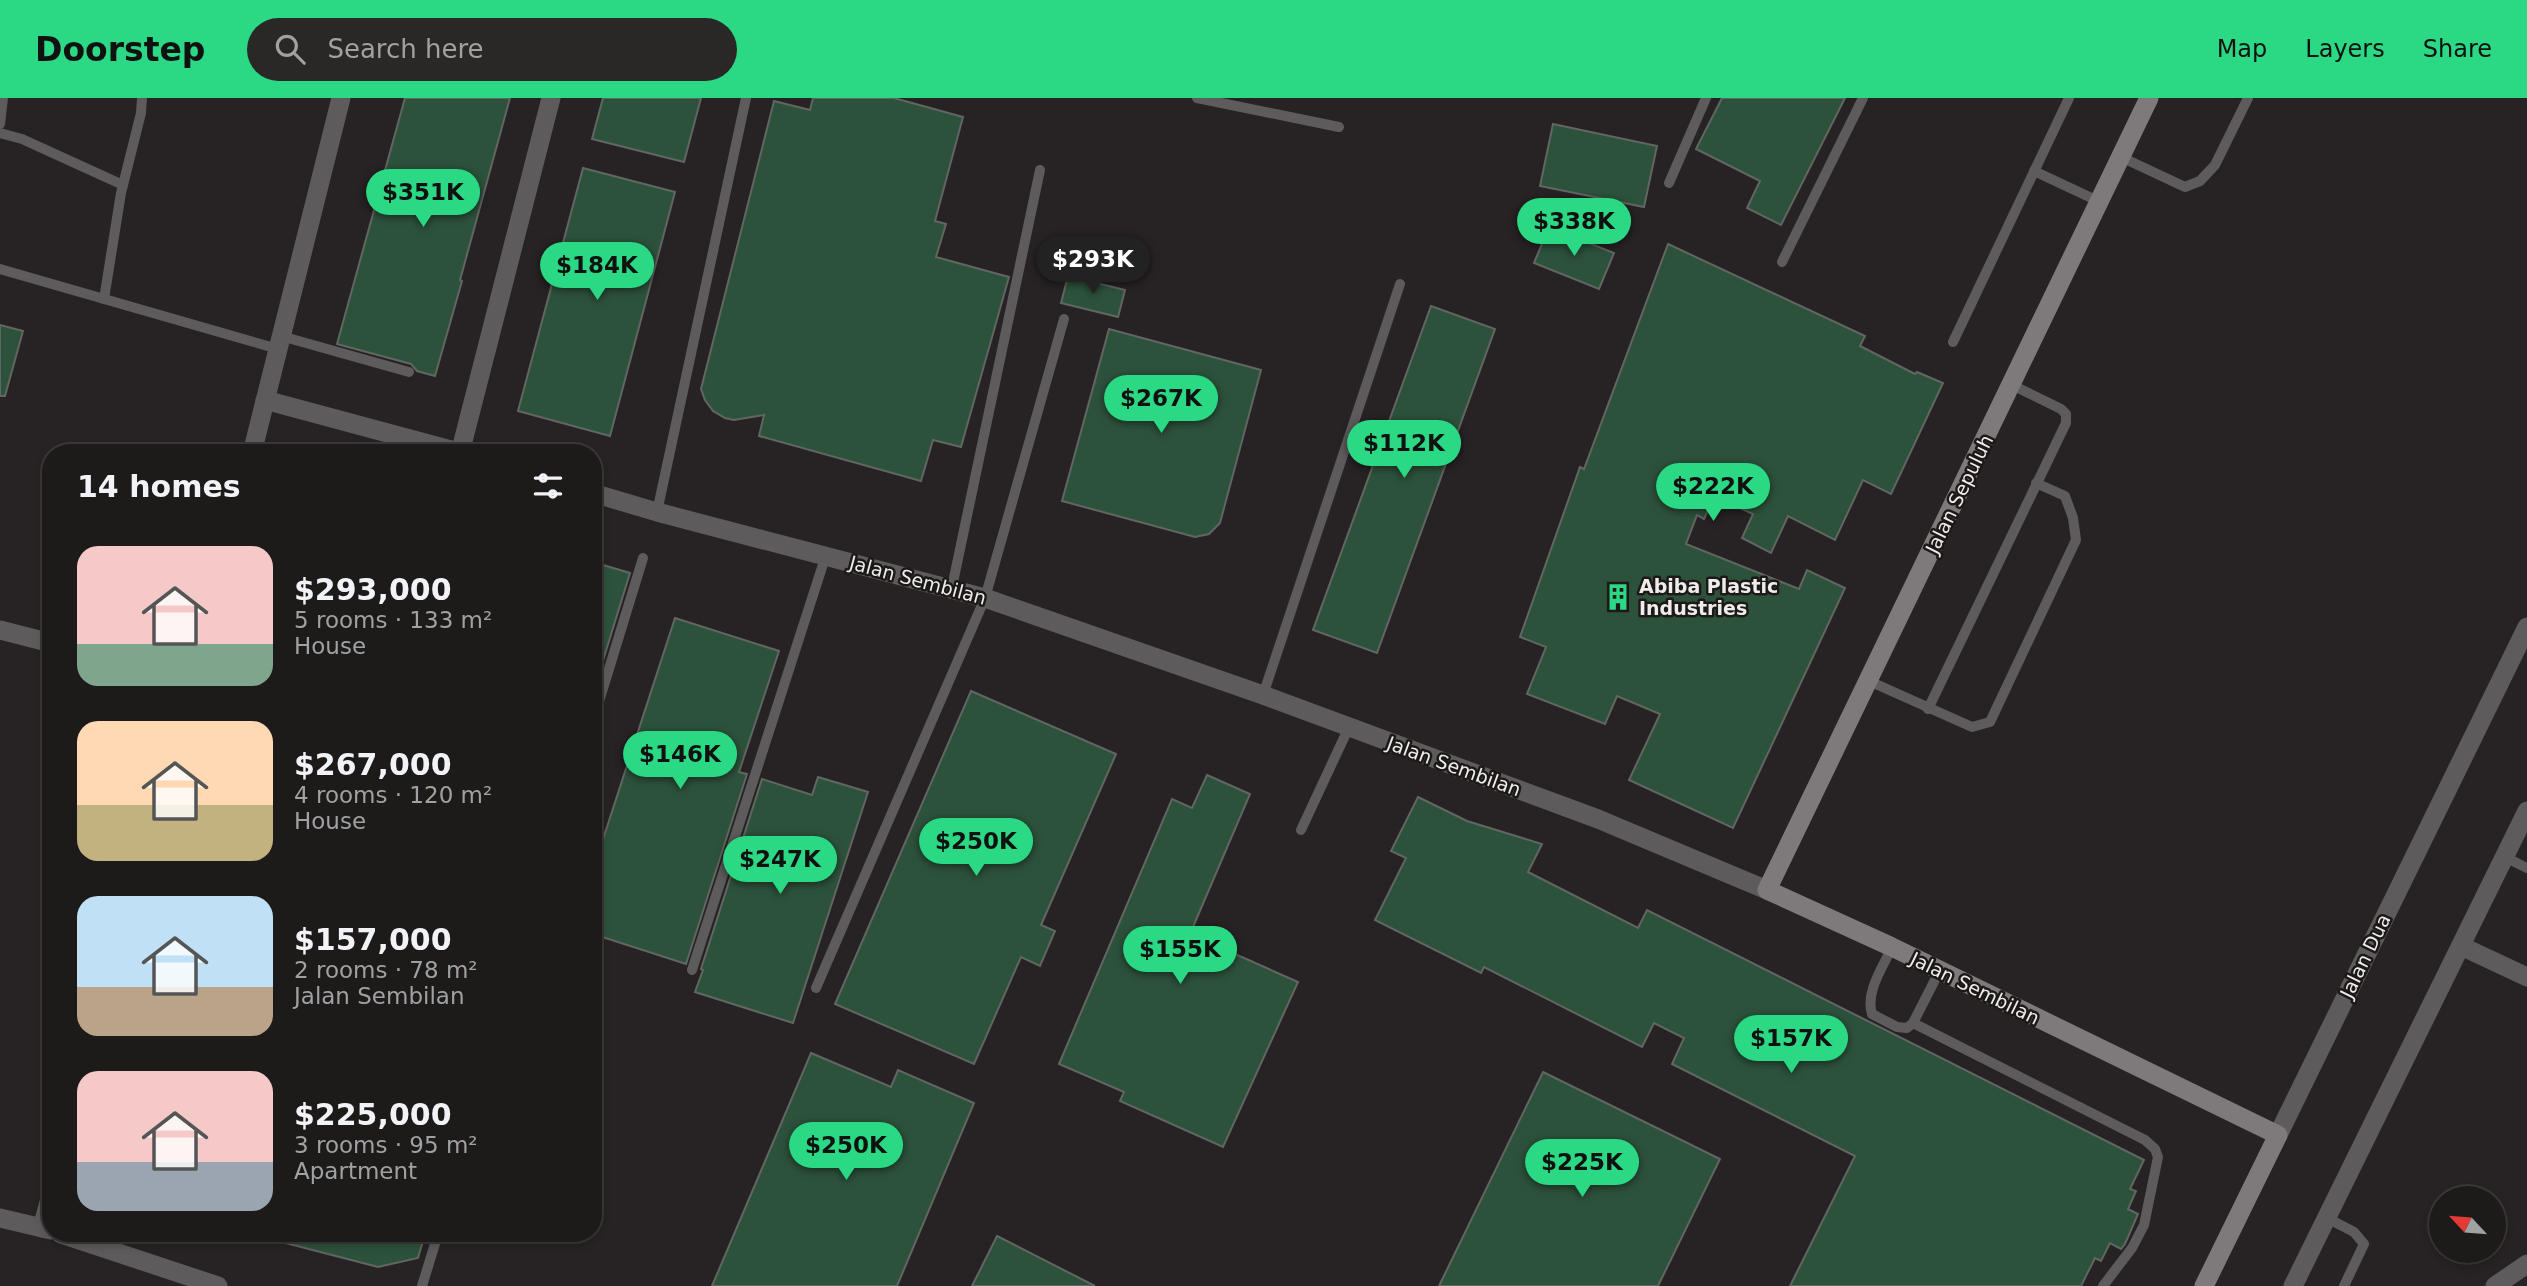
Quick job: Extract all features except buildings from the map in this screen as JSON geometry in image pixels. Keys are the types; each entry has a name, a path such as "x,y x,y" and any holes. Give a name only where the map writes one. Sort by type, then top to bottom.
{"main road":[{"name":"Jalan Sepuluh","path":"1768,890 2150,98"},
{"name":"Jalan Sembilan","path":"1768,890 1940,970 2278,1135"},
{"name":"Jalan Dua","path":"2204,1286 2278,1135"}],"street":[{"path":"254,444 341,98"},
{"path":"463,444 551,98"},
{"path":"265,400 428,444"},
{"name":"Jalan Sembilan","path":"602,496 952,587 985,598 1263,695 1598,819 1768,890"},
{"name":"Jalan Dua","path":"2278,1135 2527,626"},
{"path":"0,630 42,641"},
{"path":"2293,1286 2527,811"},
{"path":"2461,946 2527,977"},
{"path":"0,1218 42,1229"},
{"path":"84,1242 218,1286"},
{"path":"2495,1286 2527,1264"}],"lane":[{"path":"0,124 4,98"},
{"path":"104,299 123,185 141,113 142,98"},
{"path":"657,512 746,98"},
{"path":"1197,98 1339,127"},
{"path":"1669,183 1706,98"},
{"path":"1782,262 1863,98"},
{"path":"1953,342 2070,98"},
{"path":"2121,157 2185,187 2200,181 2215,165 2248,98"},
{"path":"0,133 22,139 123,185"},
{"path":"952,587 1040,170"},
{"path":"2034,171 2099,202"},
{"path":"0,269 104,299 409,372"},
{"path":"1263,695 1400,284"},
{"path":"816,988 985,598 1064,319"},
{"path":"1928,709 2066,423 2066,414 2012,386"},
{"path":"1869,681 1972,727 1990,722 2076,540 2073,518 2065,496 2036,483"},
{"path":"692,970 826,555"},
{"path":"602,692 643,558"},
{"path":"1301,830 1349,727"},
{"path":"2505,857 2527,868"},
{"path":"1892,947 1873,989 1869,1005 1872,1014 1897,1027 1907,1028 1913,1023 1940,970"},
{"path":"1913,1023 2145,1140 2155,1149 2158,1157 2144,1225 2132,1248 2103,1286"},
{"path":"2327,1218 2354,1232 2364,1244 2344,1286"},
{"path":"422,1286 436,1242"}],"place":[{"name":"Abiba Plastic Industries","path":"1618,597"}]}
